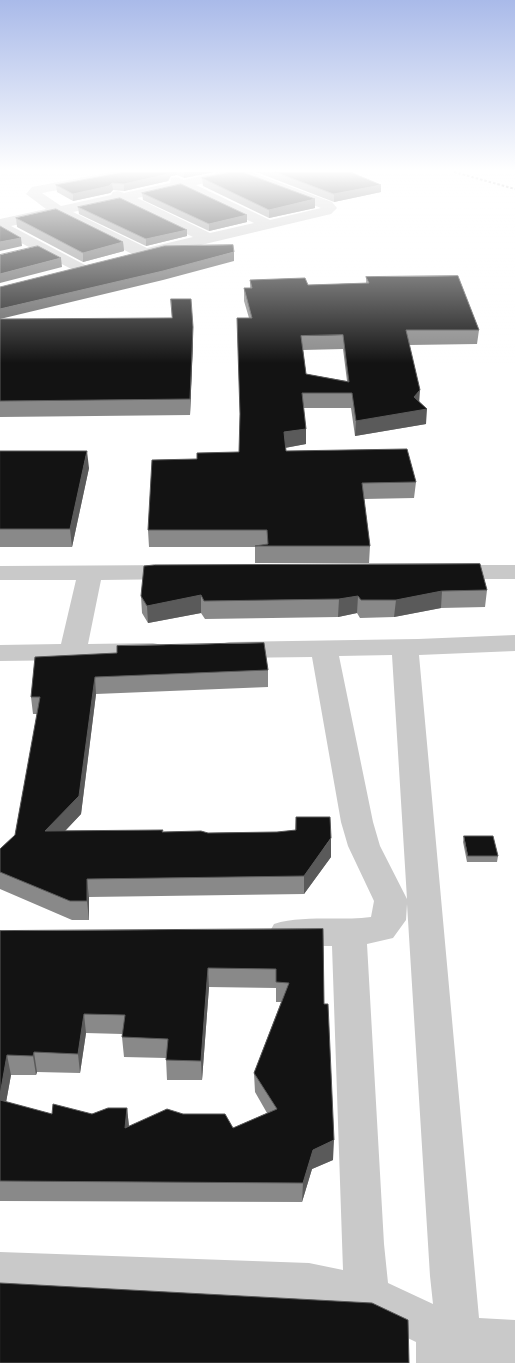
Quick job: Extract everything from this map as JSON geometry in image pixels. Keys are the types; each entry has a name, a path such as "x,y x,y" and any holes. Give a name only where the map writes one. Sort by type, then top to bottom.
{"street":[{"path":"19,236 81,269"},
{"path":"109,236 144,253"},
{"path":"202,236 209,239"},
{"path":"117,260 224,236"},
{"path":"16,254 41,248"},
{"path":"62,274 99,264"},
{"path":"73,652 90,572"},
{"path":"0,573 207,572"},
{"path":"422,572 515,572"},
{"path":"208,650 405,648 515,642"},
{"path":"405,648 452,1276 445,1344"},
{"path":"255,934 349,933 381,929 389,920 391,901 364,846 357,822 324,649"},
{"path":"0,653 179,650"},
{"path":"349,933 367,1296"},
{"path":"0,1274 309,1284 367,1296 445,1344 515,1343"}],"building":[{"path":"0,236 17,236 21,238 0,242"},
{"path":"50,236 110,236 123,242 83,253"},
{"path":"139,236 161,236 146,239"},
{"path":"233,245 234,252 163,271 0,309 0,287 164,246"},
{"path":"38,246 61,258 0,274 0,255"},
{"path":"458,276 479,330 406,330 420,390 414,397 427,409 356,421 352,393 302,393 306,429 284,432 286,451 407,449 416,482 362,483 370,546 255,546 268,544 267,530 148,530 152,460 197,459 197,453 239,452 240,414 237,318 252,318 244,288 252,288 250,280 305,278 308,285 369,283 366,277","holes":["343,335 349,382 306,374 301,336"]},
{"path":"171,299 191,299 193,327 190,399 0,401 0,319 172,318"},
{"path":"0,451 87,451 70,529 0,529"},
{"path":"480,564 487,590 442,591 396,600 361,600 358,596 339,599 204,601 201,595 147,606 141,596 144,566 154,565"},
{"path":"264,643 268,670 95,677 79,796 45,831 163,830 162,832 277,832 296,830 296,817 330,817 331,838 304,876 87,879 87,901 70,901 0,872 0,849 15,835 40,697 31,697 35,657 117,653 117,646"},
{"path":"464,836 493,836 498,856 468,856"},
{"path":"323,929 324,1004 328,1004 334,1140 313,1150 303,1183 0,1181 0,1100 52,1114 53,1104 92,1114 108,1108 127,1108 125,1128 167,1109 183,1114 225,1114 233,1128 277,1109 254,1073 289,983 276,982 276,969 208,968 201,1061 166,1060 168,1039 122,1037 125,1015 84,1014 78,1054 34,1052 33,1056 7,1055 0,1095 0,931"},
{"path":"0,1283 372,1303 408,1320 409,1363 0,1363"}]}
